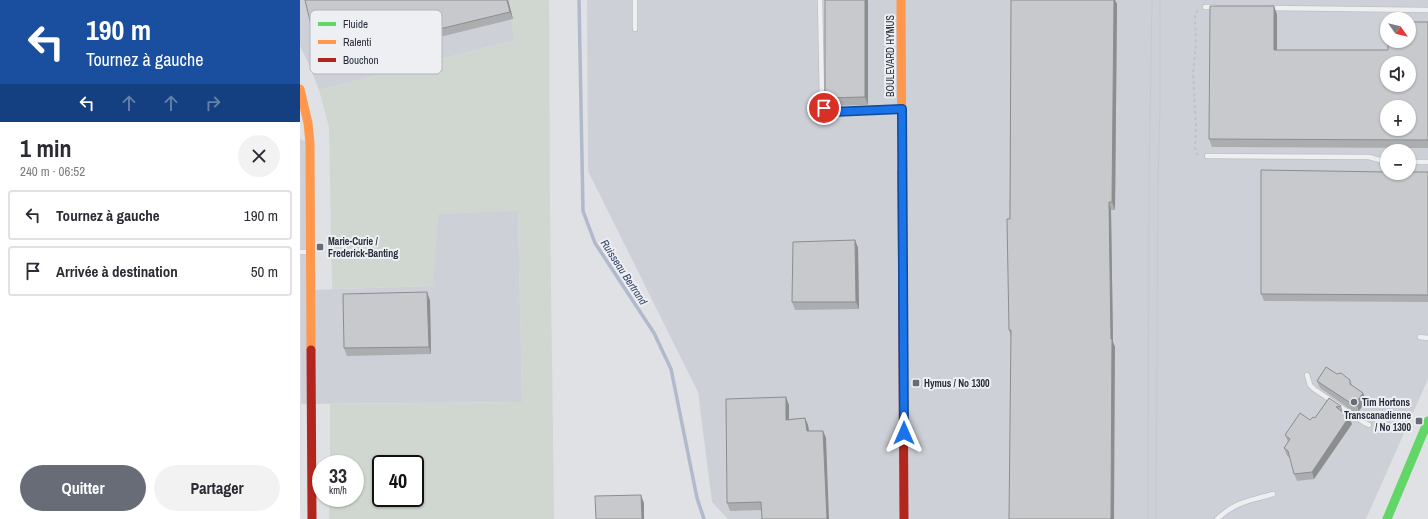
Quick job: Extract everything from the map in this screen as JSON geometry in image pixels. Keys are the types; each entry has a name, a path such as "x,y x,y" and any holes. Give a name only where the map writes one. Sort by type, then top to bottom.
{"street":[{"name":"BOULEVARD HYMUS","path":"901,0 904,519"},
{"path":"300,89 308,123 310,143 312,519"},
{"path":"1387,519 1428,420"}],"lane":[{"path":"635,0 635,29"},
{"path":"820,0 822,99 824,108 832,112 902,109"},
{"path":"1205,7 1219,7"},
{"path":"1264,8 1428,10"},
{"path":"1207,156 1369,157 1380,160"},
{"path":"1416,162 1428,162"},
{"path":"300,252 310,252"},
{"path":"1420,337 1428,338"},
{"path":"1307,375 1310,385 1314,389 1369,425"},
{"path":"1217,519 1243,502 1273,494"}],"path":[{"path":"1205,7 1197,11 1195,16 1196,43 1193,74 1196,126 1195,148 1199,156 1207,156"}],"shaded area":[{"path":"300,0 508,0 515,40 442,59 442,10 310,10 310,67 300,46"},
{"path":"508,0 549,0 554,519 329,519 330,507 364,507 364,455 330,455 330,404 522,402 518,211 438,214 433,286 332,289 329,127 319,90 382,74 442,74 442,59 515,40"},
{"path":"587,0 1428,0 1428,379 1366,519 728,519 712,502 698,392 588,171"},
{"path":"313,74 382,74 319,90"},
{"path":"300,139 310,143 308,290 432,286 438,214 518,210 522,402 301,404 301,519"}],"building":[{"path":"305,0 507,0 510,12 442,28 442,10 310,10 310,21"},
{"path":"825,0 865,0 865,97 825,98"},
{"path":"1011,0 1114,0 1112,202 1109,202 1112,339 1111,519 1009,519 1011,330 1009,330 1007,219 1010,219"},
{"path":"1210,6 1274,6 1274,50 1388,50 1388,48 1416,48 1416,22 1428,22 1428,140 1209,139"},
{"path":"1261,170 1380,172 1380,180 1416,180 1416,172 1428,172 1428,295 1261,294"},
{"path":"855,240 856,302 792,302 793,242"},
{"path":"427,292 429,347 344,348 343,294"},
{"path":"1326,367 1337,374 1341,373 1350,380 1350,384 1363,393 1356,403 1352,404 1317,381"},
{"path":"786,397 786,420 805,418 807,431 823,431 827,519 762,519 761,502 727,503 726,399"},
{"path":"1329,398 1341,406 1336,407 1349,417 1312,472 1294,474 1288,451 1284,448 1290,439 1285,435 1300,413 1310,420 1313,417 1315,418"},
{"path":"641,495 642,519 596,519 595,496"}],"waterway":[{"name":"Ruisseau Bertrand","path":"579,0 583,211 595,243 654,333 671,369 697,498 704,519"}],"tram line":[{"path":"1148,519 1149,184 1152,0"},
{"path":"1156,519 1160,0"}],"traffic: fast":[{"path":"1387,519 1428,421"}],"traffic: slow":[{"path":"901,0 902,172"},
{"path":"300,89 308,123 310,143 311,350"}],"traffic: jam":[{"path":"902,172 904,519"},
{"path":"311,350 312,519"}],"place":[{"name":"Marie-Curie / Frederick-Banting","path":"320,247"},
{"name":"Hymus / No 1300","path":"916,383"},
{"name":"Tim Hortons","path":"1354,402"},
{"name":"Transcanadienne / No 1300","path":"1419,421"}],"route":[{"path":"824,108 832,112 902,109 904,433"}]}
